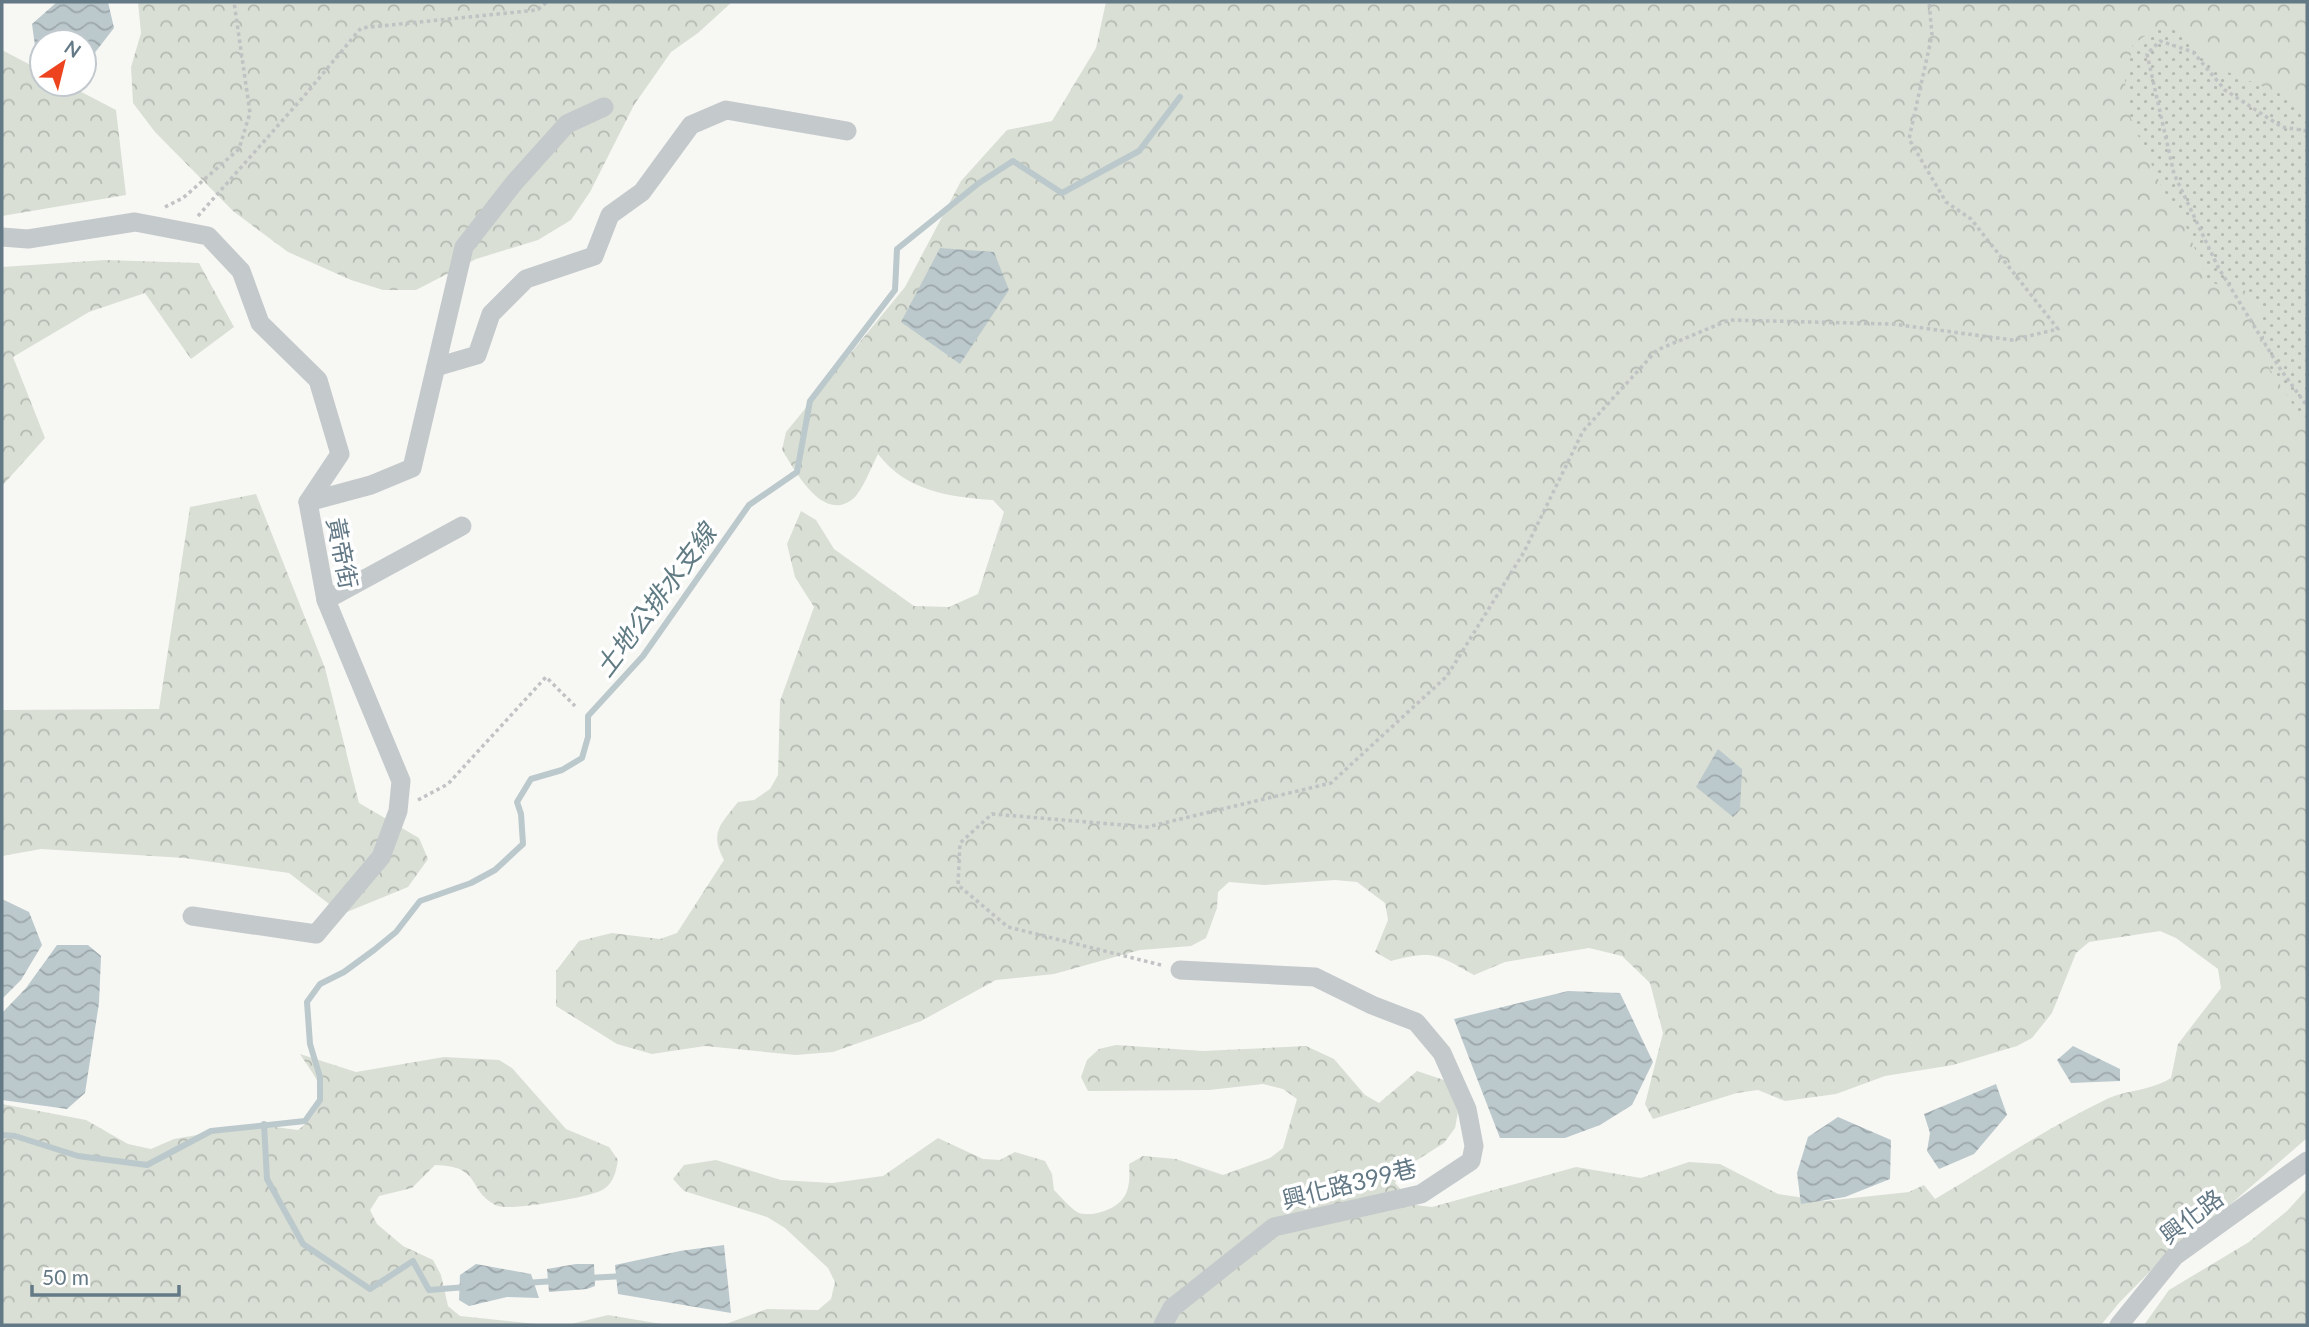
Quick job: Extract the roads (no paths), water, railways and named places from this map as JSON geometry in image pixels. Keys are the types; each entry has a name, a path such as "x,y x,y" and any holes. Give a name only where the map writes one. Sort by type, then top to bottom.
{"street":[{"path":"308,502 370,485 412,468 464,247 514,183 566,124 604,107"},
{"path":"436,367 477,355 491,314 526,279 594,257 610,215 642,192 691,125 726,110 847,131"},
{"name":"黃帝街","path":"2,237 28,239 135,222 208,236 241,271 260,323 318,380 340,454 308,502 326,600 401,781 398,811 381,857 316,934 192,916"},
{"path":"326,600 462,526"},
{"name":"興化路399巷","path":"1163,1325 1172,1308 1274,1227 1421,1194 1471,1161 1474,1146 1467,1109 1442,1053 1416,1022 1372,1005 1315,977 1180,970"},
{"name":"興化路","path":"2119,1325 2175,1256 2307,1161"}],"water":[{"path":"57,2 108,2 114,28 98,49 98,28 33,28 32,24"},
{"path":"940,248 994,252 1009,290 960,364 901,322"},
{"path":"1718,749 1742,769 1740,810 1733,817 1696,787"},
{"path":"2,899 29,912 42,945 21,980 2,999"},
{"path":"57,945 88,945 101,956 99,1003 85,1093 67,1109 2,1100 2,1013 26,988"},
{"path":"1568,991 1620,993 1653,1062 1632,1105 1600,1125 1565,1138 1500,1138 1454,1019"},
{"path":"2073,1046 2120,1069 2120,1081 2071,1083 2057,1060"},
{"path":"1996,1084 2007,1115 1974,1154 1939,1169 1927,1151 1930,1133 1924,1114"},
{"path":"1838,1117 1891,1140 1890,1179 1845,1197 1801,1204 1797,1173 1808,1137"},
{"path":"724,1245 731,1313 618,1294 615,1265"},
{"path":"476,1264 531,1274 539,1298 507,1297 469,1306 459,1300 460,1275"},
{"path":"594,1264 595,1286 549,1292 547,1269"}],"waterway":[{"name":"土地公排水支線","path":"2,1135 15,1136 78,1156 147,1165 211,1131 305,1121 320,1100 320,1077 310,1044 307,1002 320,984 344,972 396,932 420,901 471,883 495,870 523,844 521,814 517,802 531,779 562,770 582,758 588,737 588,716 643,656 749,505 797,472 810,401 895,290 897,249 979,183 1013,161 1062,193 1139,151 1180,97"},
{"path":"264,1124 267,1179 303,1244 370,1289 413,1261 429,1290 466,1287"},
{"path":"589,1278 624,1276"},
{"path":"526,1283 554,1281"}]}
